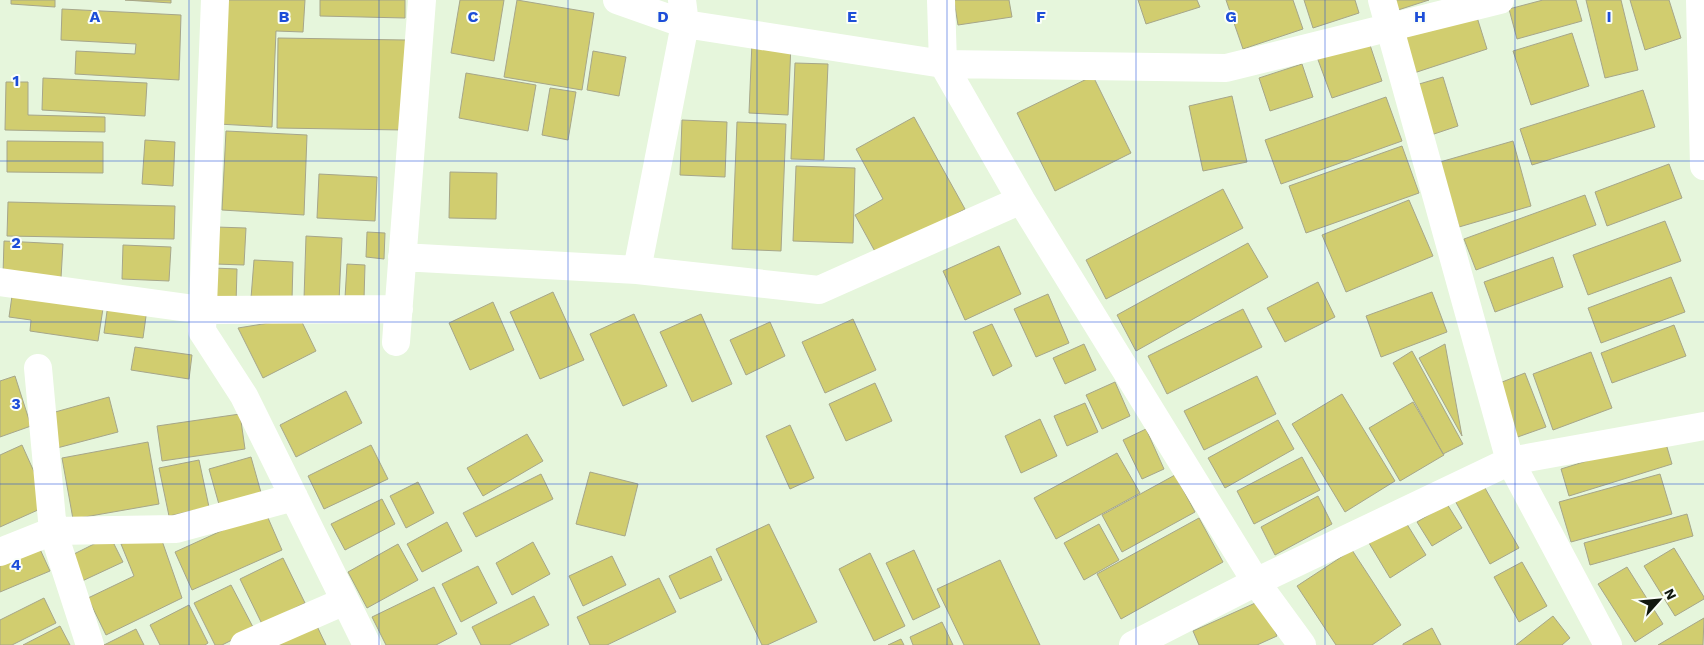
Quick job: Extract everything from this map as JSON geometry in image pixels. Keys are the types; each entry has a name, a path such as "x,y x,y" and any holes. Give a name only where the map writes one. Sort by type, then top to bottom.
{"street":[{"path":"215,0 202,331 244,396 367,645"},
{"path":"396,342 422,0"},
{"path":"617,0 943,64 1226,68 1500,0"},
{"path":"941,0 943,64 1021,200 1256,582 1302,645"},
{"path":"1382,0 1510,461 1608,645"},
{"path":"1700,0 1704,166"},
{"path":"637,270 684,12"},
{"path":"402,257 637,270 819,290 1021,200"},
{"path":"0,282 202,310 398,309"},
{"path":"38,368 53,531 90,645"},
{"path":"1133,645 1256,582 1510,461 1704,426"},
{"path":"0,552 53,531 176,529 294,497"},
{"path":"244,645 345,601"}],"building":[{"path":"11,0 55,0 55,7 11,4"},
{"path":"125,0 171,0 171,3"},
{"path":"224,0 305,0 303,32 276,31 272,127 218,124"},
{"path":"320,0 405,0 405,18 320,16"},
{"path":"460,0 504,0 494,61 451,53"},
{"path":"517,0 594,13 582,90 504,77"},
{"path":"954,0 1009,0 1012,17 958,25"},
{"path":"1138,0 1197,0 1200,7 1146,24"},
{"path":"1226,0 1293,0 1303,29 1243,49"},
{"path":"1304,0 1355,0 1359,13 1313,28"},
{"path":"1395,0 1429,0 1398,10"},
{"path":"1543,0 1576,0 1582,21 1517,39 1509,9"},
{"path":"1586,0 1621,0 1638,70 1605,78"},
{"path":"1630,0 1669,0 1681,38 1645,50"},
{"path":"62,9 181,15 179,80 75,74 76,51 135,54 136,44 61,40"},
{"path":"1476,14 1487,49 1414,73 1402,37"},
{"path":"1572,33 1589,86 1531,105 1513,51"},
{"path":"278,38 406,40 404,130 277,128"},
{"path":"1368,39 1382,81 1332,98 1317,57"},
{"path":"752,42 791,44 788,115 749,113"},
{"path":"593,51 626,57 619,96 587,90"},
{"path":"795,63 828,64 824,160 791,159"},
{"path":"1302,64 1313,97 1270,111 1259,78"},
{"path":"466,73 536,85 528,131 459,118"},
{"path":"1093,76 1131,153 1055,191 1017,113"},
{"path":"1443,77 1458,126 1425,137 1409,87"},
{"path":"43,78 147,83 145,116 42,110"},
{"path":"6,82 28,82 28,115 105,117 105,132 5,130"},
{"path":"550,88 576,92 568,140 542,135"},
{"path":"1643,90 1655,127 1532,165 1520,129"},
{"path":"1232,96 1247,162 1203,171 1189,106"},
{"path":"1386,97 1402,141 1281,184 1265,140"},
{"path":"914,117 965,209 878,257 855,215 883,199 856,149"},
{"path":"682,120 727,122 725,177 680,175"},
{"path":"737,122 786,124 781,251 732,249"},
{"path":"226,131 307,135 304,215 222,210"},
{"path":"145,140 175,142 173,186 142,184"},
{"path":"7,141 103,142 103,173 7,172"},
{"path":"1513,141 1531,206 1459,227 1440,162"},
{"path":"1402,146 1419,193 1306,233 1289,186"},
{"path":"1669,164 1682,198 1607,226 1595,192"},
{"path":"796,166 855,168 853,243 793,241"},
{"path":"450,172 497,173 496,219 449,218"},
{"path":"319,174 377,177 375,221 317,218"},
{"path":"1223,189 1243,228 1106,299 1086,260"},
{"path":"1585,195 1596,225 1476,270 1464,239"},
{"path":"1409,200 1433,256 1346,292 1322,235"},
{"path":"8,202 175,206 174,239 7,236"},
{"path":"1665,221 1681,261 1588,295 1573,255"},
{"path":"216,227 246,228 244,265 215,264"},
{"path":"367,232 385,233 384,259 366,257"},
{"path":"306,236 342,238 339,301 304,299"},
{"path":"4,241 63,244 61,278 3,275"},
{"path":"1248,243 1268,277 1136,351 1117,315"},
{"path":"123,245 171,247 169,281 122,279"},
{"path":"999,246 1021,294 965,320 943,271"},
{"path":"1553,257 1563,287 1495,312 1484,282"},
{"path":"254,260 293,262 292,300 251,298"},
{"path":"347,264 365,265 364,299 345,298"},
{"path":"213,268 237,269 236,304 212,302"},
{"path":"1671,277 1685,312 1601,343 1588,308"},
{"path":"1318,282 1335,317 1285,342 1267,308"},
{"path":"13,289 104,302 98,341 30,331 31,320 9,317"},
{"path":"553,292 584,360 540,379 510,312"},
{"path":"1432,292 1447,332 1381,357 1366,316"},
{"path":"1048,294 1069,343 1036,357 1014,309"},
{"path":"493,302 514,350 470,370 449,323"},
{"path":"108,304 147,309 143,338 104,333"},
{"path":"1243,309 1262,347 1167,394 1148,356"},
{"path":"634,314 667,386 623,406 590,334"},
{"path":"701,314 732,384 692,402 660,332"},
{"path":"300,318 316,351 263,378 238,328"},
{"path":"853,319 876,370 825,393 802,342"},
{"path":"770,322 785,356 746,375 730,340"},
{"path":"992,324 1012,366 993,376 973,332"},
{"path":"1674,325 1686,356 1612,383 1601,353"},
{"path":"1084,344 1096,370 1065,384 1053,358"},
{"path":"1445,344 1462,436 1419,358"},
{"path":"135,347 192,355 189,379 131,370"},
{"path":"1412,351 1463,444 1443,454 1393,363"},
{"path":"1591,352 1612,408 1553,430 1533,374"},
{"path":"1525,373 1546,427 1512,439 1492,386"},
{"path":"15,376 31,426 0,437 0,381"},
{"path":"1257,376 1276,414 1204,450 1184,411"},
{"path":"1115,382 1130,416 1102,429 1086,395"},
{"path":"875,383 892,421 846,441 829,404"},
{"path":"346,391 362,423 296,457 280,425"},
{"path":"1342,394 1395,481 1345,512 1292,424"},
{"path":"109,397 118,432 57,448 48,414"},
{"path":"1413,402 1444,455 1400,481 1369,428"},
{"path":"1085,403 1098,432 1067,446 1054,416"},
{"path":"240,414 245,449 162,461 157,426"},
{"path":"1040,419 1057,456 1021,473 1005,436"},
{"path":"1278,420 1294,449 1225,488 1208,458"},
{"path":"790,425 814,478 790,489 766,436"},
{"path":"1146,429 1164,469 1142,479 1123,440"},
{"path":"527,434 543,461 483,496 467,468"},
{"path":"1664,437 1672,464 1569,496 1561,469"},
{"path":"148,442 159,504 73,519 62,458"},
{"path":"22,445 49,505 0,527 0,455"},
{"path":"371,445 388,479 324,509 308,476"},
{"path":"1117,453 1140,493 1056,539 1034,498"},
{"path":"251,457 262,496 220,508 209,469"},
{"path":"1302,457 1320,490 1254,524 1237,491"},
{"path":"199,460 209,507 169,516 159,468"},
{"path":"590,472 638,484 625,536 576,524"},
{"path":"541,474 553,499 476,537 463,513"},
{"path":"1660,474 1672,514 1571,542 1559,502"},
{"path":"1175,475 1195,512 1122,552 1102,515"},
{"path":"1481,481 1519,548 1490,564 1453,497"},
{"path":"418,482 434,513 406,528 390,496"},
{"path":"1318,496 1332,524 1275,555 1261,527"},
{"path":"382,499 395,524 345,550 331,524"},
{"path":"1447,504 1462,528 1432,546 1417,522"},
{"path":"265,511 282,550 192,590 175,552"},
{"path":"1687,514 1693,536 1590,565 1584,543"},
{"path":"1199,518 1223,562 1121,619 1097,574"},
{"path":"1405,521 1426,555 1390,578 1369,543"},
{"path":"447,522 462,551 422,572 407,544"},
{"path":"769,524 817,622 767,645 762,645 716,549"},
{"path":"1099,524 1119,560 1084,580 1064,543"},
{"path":"160,535 182,598 106,635 88,598 134,576 121,544"},
{"path":"110,536 123,562 80,582 68,557"},
{"path":"533,542 550,574 512,595 496,563"},
{"path":"398,544 418,580 367,608 348,572"},
{"path":"39,547 50,571 0,592 0,563"},
{"path":"1674,548 1704,597 1704,599 1675,616 1644,566"},
{"path":"914,550 940,607 913,620 886,563"},
{"path":"1352,550 1401,625 1372,645 1336,645 1297,586"},
{"path":"870,553 905,626 874,641 839,569"},
{"path":"612,556 626,585 583,606 569,576"},
{"path":"711,556 722,580 680,599 669,576"},
{"path":"283,558 305,603 262,624 240,579"},
{"path":"1000,560 1040,645 964,645 937,589"},
{"path":"1522,562 1547,606 1519,622 1494,577"},
{"path":"478,566 497,603 461,622 442,584"},
{"path":"1627,567 1663,624 1635,642 1598,584"},
{"path":"659,578 676,612 607,645 590,645 577,617"},
{"path":"231,585 254,629 222,645 215,645 194,603"},
{"path":"434,587 457,634 436,645 386,645 372,617"},
{"path":"534,596 549,625 509,645 481,645 472,627"},
{"path":"44,598 56,623 12,645 0,645 0,620"},
{"path":"1262,600 1277,636 1257,645 1199,645 1193,631"},
{"path":"189,605 208,643 205,645 160,645 150,625"},
{"path":"1553,616 1570,638 1562,645 1516,645"},
{"path":"1704,618 1703,645 1658,645"},
{"path":"942,622 953,645 913,645 910,637"},
{"path":"316,624 326,645 272,645"},
{"path":"60,626 70,645 23,645"},
{"path":"1432,628 1441,645 1403,645 1403,644"},
{"path":"136,629 144,645 104,645"},
{"path":"901,639 904,645 888,645"}]}
